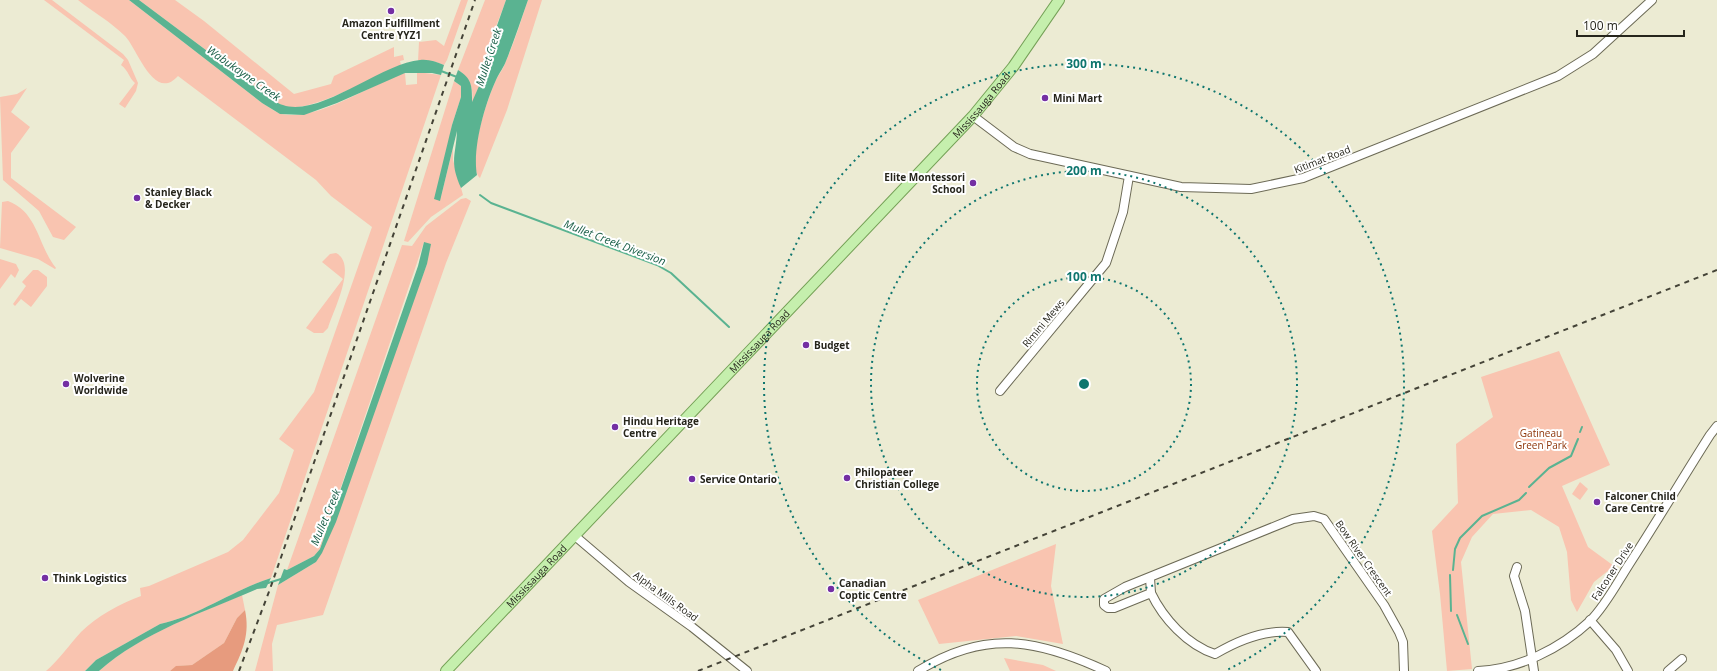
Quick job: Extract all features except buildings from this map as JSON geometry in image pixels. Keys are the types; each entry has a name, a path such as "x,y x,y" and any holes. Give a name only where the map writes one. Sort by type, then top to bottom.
{"main road":[{"name":"Mississauga Road","path":"446,671 973,116 1013,67 1059,0"}],"street":[{"name":"Kitimat Road","path":"973,116 1014,147 1030,154 1181,187 1251,189 1303,178 1558,76 1593,54 1652,0"},
{"name":"Rimini Mews","path":"1000,391 1106,263 1123,212 1129,176"},
{"name":"Falconer Drive","path":"1478,671 1500,668 1533,659 1565,640 1590,620 1613,590 1717,426"},
{"name":"Bow River Crescent","path":"1151,593 1114,608 1108,608 1104,605 1104,599 1110,594 1292,519 1314,516 1324,519 1384,604 1399,632 1403,642 1404,671"},
{"name":"Alpha Mills Road","path":"575,536 629,582 692,627 748,671"},
{"path":"1517,567 1514,576 1526,611 1534,671"},
{"path":"1150,578 1151,593 1158,608 1169,621 1203,650 1215,654 1233,643 1272,631 1288,632 1316,671"},
{"path":"1590,620 1616,650 1628,671"},
{"path":"918,671 930,668 945,656 967,648 999,643 1019,643 1042,646 1061,652 1106,671"},
{"path":"1668,671 1682,659"}],"green space":[{"path":"44,0 52,0 123,54 128,60 138,83 136,91 125,108 119,104 135,83 121,65 124,60"},
{"path":"78,0 129,0 262,103 281,114 296,115 311,113 344,101 391,78 405,73 406,85 417,84 417,72 441,75 271,578 243,589 188,615 160,624 96,660 85,671 46,671 87,626 125,602 141,596 140,588 149,586 228,552 243,540 279,493 294,450 279,439 314,392 372,227 331,196 316,180 178,76 169,83 161,83 154,78 147,71 125,36 114,26"},
{"path":"139,0 175,0 204,21 294,94 331,84 334,76 394,47 394,57 403,55 404,60 400,61 401,65 325,100 309,105 294,107 283,106 270,98"},
{"path":"461,0 468,0 444,65 433,61 418,61 419,42 436,40 444,46"},
{"path":"485,0 506,0 487,53 479,92 472,102 472,88 466,76 458,70"},
{"path":"528,0 542,0 507,110 480,178 476,170 475,159 476,145 483,115 492,88 504,66 512,46"},
{"path":"454,81 461,86 461,97 452,125 440,201 453,148 453,160 463,195 431,217 408,242 404,241"},
{"path":"27,88 11,112 30,127 11,153 11,178 76,227 64,240 53,237 39,211 3,180 0,97 17,94"},
{"path":"466,198 471,201 446,263 323,615 277,625 272,644 273,671 255,671 278,585 316,562 427,264 424,242 320,549 314,556 287,570 402,245 412,246 426,226 461,199"},
{"path":"8,201 18,206 32,221 45,250 56,268 55,269 38,259 0,248 2,202"},
{"path":"336,253 342,259 345,267 342,288 339,300 328,328 323,333 314,333 306,328 343,279 322,262 330,254"},
{"path":"0,259 16,264 19,270 15,278 11,274 0,289"},
{"path":"33,270 38,270 47,277 47,286 31,307 21,299 15,306 13,304 26,286 22,282"},
{"name":"Gatineau Green Park","path":"1559,351 1610,465 1562,486 1588,547 1614,566 1594,582 1577,612 1571,600 1567,552 1559,527 1531,510 1493,514 1472,537 1461,562 1472,669 1447,671 1440,594 1432,531 1458,503 1456,444 1493,417 1481,377"},
{"path":"1580,482 1588,489 1580,500 1572,494"},
{"path":"1056,544 1051,586 1063,644 1016,636 939,644 918,600"},
{"path":"242,595 245,610 237,618 224,643 192,665 177,666 170,671 99,671 131,647 167,627"},
{"path":"1004,658 1043,665 1056,671 1010,671"}],"shaded area":[{"path":"245,610 247,627 245,642 233,671 170,671 176,666 192,665 224,643 237,618"}],"water":[{"path":"129,0 139,0 270,98 283,105 298,107 314,104 405,63 426,60 444,65 441,75 432,73 405,73 337,103 304,115 280,114 262,103"},
{"path":"506,0 528,0 505,63 492,90 480,126 476,152 477,175 461,188 457,179 454,165 457,131 440,201 434,199 452,125 461,97 461,86 454,81 458,70 467,77 472,88 472,102 483,77 487,54"},
{"path":"424,242 431,244 427,264 336,522 322,553 316,562 278,585 284,569 287,570 314,556 320,549 418,266"},
{"path":"271,578 266,588 257,589 154,634 116,657 99,671 85,671 96,660 160,624 188,615 243,589"}],"waterway":[{"name":"Wabukayne Creek","path":"441,71 457,77"},
{"name":"Mullet Creek Diversion","path":"480,195 491,203 657,265 671,273 729,327"},
{"path":"1580,432 1582,427"},
{"path":"1529,487 1549,468 1571,456 1578,439"},
{"path":"1453,570 1455,549 1460,538 1482,516 1519,500 1526,493"},
{"path":"1450,575 1451,611"},
{"name":"Mullet Creek","path":"268,583 281,579"},
{"path":"1457,615 1468,644"}],"railway":[{"path":"239,671 270,589 475,0"},
{"path":"698,671 1717,270"}],"place":[{"name":"Amazon Fulfillment Centre YYZ1","path":"391,11"},
{"name":"Mini Mart","path":"1045,98"},
{"name":"Elite Montessori School","path":"973,183"},
{"name":"Stanley Black & Decker","path":"137,198"},
{"name":"Budget","path":"806,345"},
{"name":"Wolverine Worldwide","path":"66,384"},
{"name":"Hindu Heritage Centre","path":"615,427"},
{"name":"Philopateer Christian College","path":"847,478"},
{"name":"Service Ontario","path":"692,479"},
{"name":"Falconer Child Care Centre","path":"1597,502"},
{"name":"Think Logistics","path":"45,578"},
{"name":"Canadian Coptic Centre","path":"831,589"}]}
